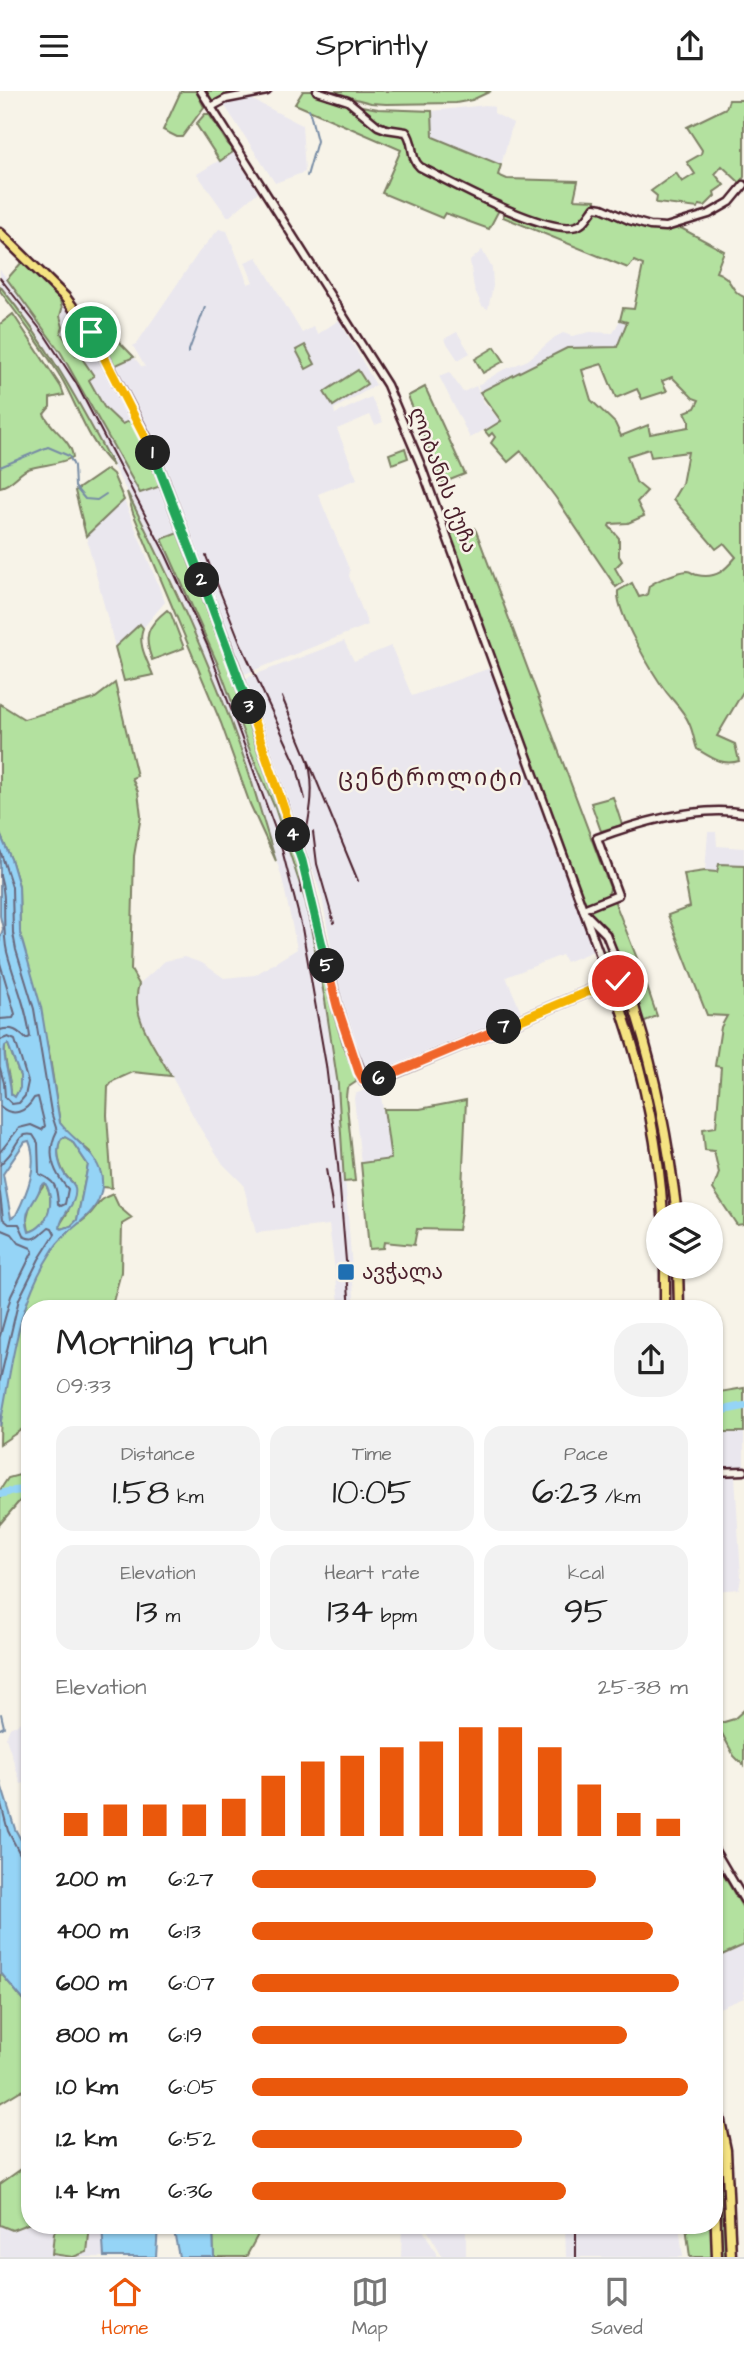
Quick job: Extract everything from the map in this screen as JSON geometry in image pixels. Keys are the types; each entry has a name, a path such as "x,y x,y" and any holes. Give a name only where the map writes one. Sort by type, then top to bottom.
{"main road":[{"path":"0,233 65,297 91,332 151,447 234,665 302,861 337,1006 364,1081 378,1080 610,983 622,983 627,989 642,1032 668,1148 675,1202"},
{"path":"610,983 642,1080 662,1202"},
{"path":"665,1279 665,1300"},
{"path":"678,1279 679,1300"},
{"path":"723,2136 731,2257"},
{"path":"716,2234 717,2257"}],"street":[{"name":"ლიბანის ქუჩა","path":"201,91 392,395 420,463 610,983"},
{"path":"211,107 226,99 267,91"},
{"path":"317,91 348,101 386,129 406,132 410,137 412,156 420,166 539,223 573,227 581,224 595,208 602,208 629,220 666,227 709,214 730,202 744,185"},
{"path":"584,912 618,895 597,838 625,827 664,818 726,810 744,813"},
{"name":"ლიბანის ქუჩა","path":"584,912 606,934 627,989"},
{"path":"600,954 605,945 613,949"},
{"path":"723,1472 744,1471"},
{"path":"723,1864 744,1900"}],"shaded area":[{"path":"249,98 302,125 305,172 275,183 223,103"},
{"path":"486,105 494,107 494,113 513,123 501,165 433,137 432,111"},
{"path":"233,152 258,192 227,216 197,174"},
{"path":"219,229 227,231 248,284 253,282 245,262 257,257 302,333 313,327 318,334 339,320 376,385 334,409 335,414 371,397 383,422 375,425 370,415 337,429 357,479 318,494 350,571 349,576 368,625 245,674 167,474 114,366 134,357 145,367 133,346 199,252"},
{"path":"482,250 492,268 493,286 488,309 482,306 474,288 470,261"},
{"path":"0,270 61,353 140,493 161,486 178,533 162,540 219,667 289,847 306,903 338,1085 354,1300 339,1300 329,1225 256,1233 243,1184 223,1164 200,1128 140,1019 136,995 139,984 165,961 184,957 202,963 224,978 255,975 297,949 282,878 242,752 176,589 125,488 53,358 0,285"},
{"path":"60,300 78,318 91,339 132,420 122,424 104,407 89,379 93,376 61,333"},
{"path":"620,320 627,322 617,347 567,348 480,392 478,385 501,371 528,360 555,337 563,333 572,336 590,332 613,333"},
{"path":"457,332 470,353 458,360 444,339"},
{"path":"449,372 463,392 476,386 483,401 500,421 470,438 439,376"},
{"path":"124,500 165,602 143,628 140,625 115,647 86,536"},
{"path":"344,641 354,661 391,646 412,696 490,668 557,855 596,950 566,962 562,955 506,977 523,1016 377,1077 370,1077 363,1072 340,997 322,897 246,678"},
{"path":"708,832 716,832 717,846 744,848 744,865 719,864 717,872 705,871"},
{"path":"379,1084 391,1160 361,1163 354,1098 355,1094"},
{"path":"723,1432 744,1432 744,1467 723,1468"},
{"path":"723,1474 735,1475 741,1578 739,1589 723,1590"},
{"path":"21,1722 21,1784 6,1738 10,1728"},
{"path":"744,1945 744,1998 723,2006 723,1954"},
{"path":"0,2225 12,2230 21,2226 21,2234 103,2234 104,2257 0,2257"},
{"path":"402,2234 425,2234 438,2257 401,2257"},
{"path":"430,2234 466,2234 466,2257 443,2257"},
{"path":"565,2234 680,2234 683,2257 566,2257"}],"green space":[{"path":"181,91 196,91 204,107 182,137 177,137 163,130"},
{"path":"204,91 259,91 212,102"},
{"path":"303,91 311,91 346,103 375,126 406,136 410,158 417,167 500,208 489,229 445,213 442,218 382,193 401,150 295,104"},
{"path":"325,91 491,91 472,100 456,103 386,104 371,103"},
{"path":"729,100 744,100 744,177 740,183 722,166 715,174 724,185 714,192 715,196 705,206 699,205 698,208 656,203 657,196 651,191 676,173 682,182 695,174 687,162 701,154 702,150 687,127 726,108"},
{"path":"362,106 432,111 433,137 501,165 498,175 507,179 578,181 574,199 595,200 594,205 578,223 560,223 540,220 500,205 425,166 415,156 412,137 408,131 385,126 362,109"},
{"path":"205,114 209,114 233,152 220,161 196,124"},
{"path":"597,211 651,230 681,228 724,251 716,272 725,277 744,297 744,690 717,736 735,744 739,761 722,762 697,749 687,719 645,658 629,628 619,601 618,591 632,583 639,597 647,595 649,586 662,579 687,571 695,575 710,576 724,569 736,557 724,543 716,549 673,499 682,484 688,452 651,457 649,449 627,456 636,482 647,491 637,502 644,516 628,523 609,526 619,538 619,556 622,561 615,568 623,582 616,587 521,451 508,462 491,443 495,437 492,433 489,436 485,431 501,421 480,392 567,348 617,347 627,322 620,320 623,308 634,309 643,265 634,261 628,268 503,217 505,212 554,229 573,230 583,226","holes":["602,364 616,398 637,389 642,399 667,391 662,381 672,377 693,398 699,400 695,408 685,412 689,427 650,434 648,425 621,436 615,423 591,400 582,370"]},
{"path":"22,262 60,300 63,327 61,333 94,376 89,380 104,407 122,424 132,420 161,486 140,493 61,353 7,279"},
{"path":"0,286 33,329 61,373 113,466 97,447 56,369 0,291"},
{"path":"13,314 61,387 64,395 50,398 50,407 44,414 69,445 73,457 28,469 0,487 0,324"},
{"path":"93,320 100,322 134,357 114,366 91,324"},
{"path":"305,345 315,364 306,369 296,350"},
{"path":"495,347 504,361 483,373 475,359"},
{"path":"358,370 367,384 333,406 324,392"},
{"path":"425,387 465,474 445,482 442,482 408,396"},
{"path":"405,448 408,458 392,464 389,454"},
{"path":"107,469 113,474 124,500 86,536 75,491"},
{"path":"127,492 216,684 246,764 276,861 250,804 221,723 133,513"},
{"path":"469,528 476,531 610,888 607,895 601,899 585,903 450,534"},
{"path":"178,533 240,693 297,858 334,1012 357,1076 356,1082 347,1088 346,1097 355,1181 344,1182 338,1085 306,903 275,808 219,667 162,539"},
{"path":"167,610 184,648 152,660 148,644 149,632 155,621"},
{"path":"140,624 143,628 142,646 153,675 124,681 115,647"},
{"path":"115,683 137,776 132,778 138,792 141,816 134,856 131,970 139,984 137,996 141,1020 171,1076 133,1072 113,1081 108,1087 107,1115 112,1188 102,1187 101,1174 90,1152 60,1123 49,1052 20,933 19,886 0,834 0,704 24,719 94,699"},
{"path":"613,797 622,825 601,831 591,803"},
{"path":"719,864 744,865 744,1224 737,1225 713,1189 719,1173 714,1151 705,1150 703,1129 716,1127 721,1067 715,1066 721,1027 727,1016 707,1015 668,915 690,907 684,874 717,872"},
{"path":"614,900 640,966 625,972 612,938 589,912"},
{"path":"609,950 623,980 610,979 602,955 603,951"},
{"path":"643,975 657,1016 643,1022 628,981"},
{"path":"616,983 625,995 643,1044 670,1181 664,1182"},
{"path":"8,1044 20,1076 20,1088 15,1097 11,1094 5,1058 5,1046"},
{"path":"466,1100 458,1230 417,1229 414,1245 384,1242 383,1248 369,1249 361,1163 391,1159 384,1109 420,1109"},
{"path":"65,1137 72,1141 88,1165 77,1220 62,1229 59,1226 68,1212 73,1183 62,1169 59,1158 60,1140"},
{"path":"45,1183 50,1197 49,1212 36,1229 29,1232 27,1219 30,1204"},
{"path":"113,1194 119,1207 132,1218 122,1224 121,1272 113,1300 27,1300 49,1254 64,1235 86,1218 103,1199"},
{"path":"21,1317 21,1430 0,1444 4,1392"},
{"path":"744,1388 744,1432 723,1432 723,1392"},
{"path":"21,1474 21,1499 0,1524 0,1490 8,1478"},
{"path":"744,1710 744,1766 734,1756 723,1735 723,1722 734,1719"},
{"path":"723,1874 744,1910 744,1945 723,1954"},
{"path":"0,1972 21,1997 21,2091 0,2103"},
{"path":"723,2152 728,2257 719,2257 718,2234 723,2234"},
{"path":"21,2169 21,2226 12,2230 0,2225 0,2184"},
{"path":"54,2234 89,2234 87,2252 73,2257 52,2254"},
{"path":"213,2234 258,2234 246,2257 214,2257"},
{"path":"687,2234 712,2234 712,2257 690,2257"}],"water":[{"path":"0,834 19,886 20,933 41,1007 60,1123 94,1159 102,1177 102,1187 100,1197 89,1214 54,1248 41,1269 28,1300 21,1300 21,1323 0,1426 0,938 3,929 0,916","holes":["8,1044 20,1076 20,1088 15,1097 11,1094 5,1058 5,1046","65,1137 72,1141 88,1165 77,1220 62,1229 61,1223 75,1194 74,1186 59,1161 59,1146","29,1141 33,1160 30,1179 16,1215 11,1218 3,1174 25,1142","45,1183 50,1197 49,1212 41,1224 29,1232 28,1211 41,1185"]},
{"path":"0,1781 21,1840 21,1997 0,1972"},
{"path":"103,2234 157,2234 156,2257 104,2257"},
{"path":"175,2234 213,2234 214,2257 179,2257"}],"waterway":[{"path":"307,176 317,141 309,109"},
{"path":"188,353 205,307"},
{"path":"0,467 48,447 69,456 74,466 75,487 85,499 97,500 106,494"},
{"path":"723,1410 744,1406"},
{"path":"14,1491 21,1490"},
{"path":"0,1494 8,1492"},
{"path":"0,1729 4,1727 1,1714"}],"railway":[{"path":"0,278 44,334 76,383 166,555 208,647 280,842 302,928 326,1065 349,1300"},
{"path":"206,556 240,642 296,764 305,799"},
{"path":"282,697 358,881"},
{"path":"301,893 301,860 312,795 308,761"},
{"path":"313,832 317,864 334,923"},
{"path":"326,1169 333,1210"},
{"path":"576,2234 576,2257"}],"place":[{"name":"ავჭალა","path":"346,1272"}],"district":[{"name":"ცენტროლიტი","path":"431,778"}],"route":[{"path":"91,332 151,447 234,665 302,861 337,1006 364,1081 378,1080 618,981"}]}
